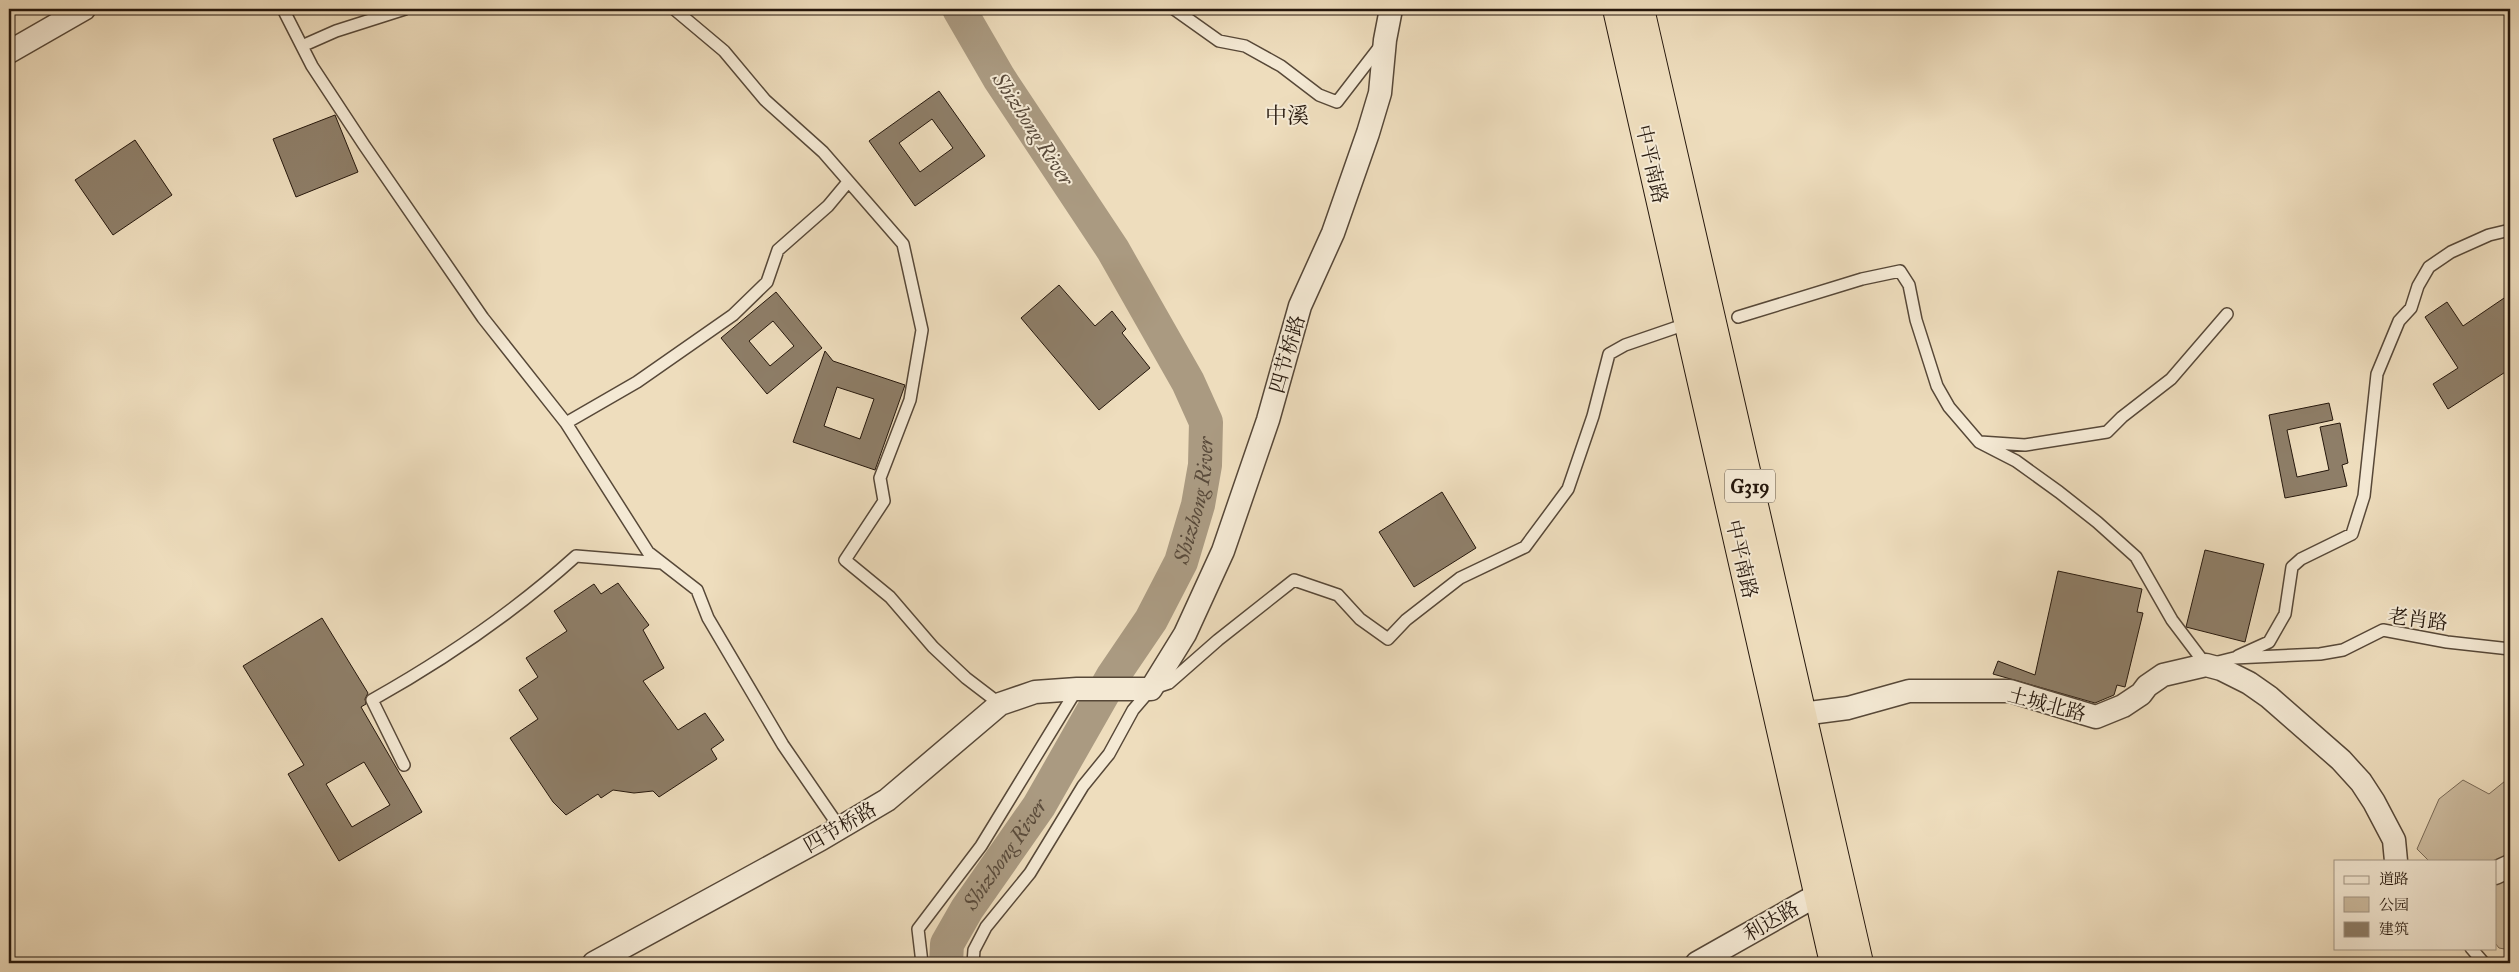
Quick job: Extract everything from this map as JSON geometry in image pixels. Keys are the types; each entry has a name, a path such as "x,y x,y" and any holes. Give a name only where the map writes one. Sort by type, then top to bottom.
{"highway":[{"name":"中平南路","path":"1617,9 1834,963"},
{"name":"G319","path":"1640,9 1859,963"}],"street":[{"path":"9,52 84,9"},
{"name":"四节桥路","path":"594,963 840,828 887,800 1000,704 1035,692 1077,689 1151,688 1185,634 1222,552 1268,420 1300,306 1333,233 1361,156 1380,93 1384,40 1391,9"},
{"path":"2206,665 2250,683 2269,697 2341,760 2361,782 2374,802 2394,840 2396,860"},
{"name":"土城北路","path":"1802,714 1848,708 1909,691 2010,691 2096,717 2123,706 2141,694 2147,686 2163,675 2206,665"},
{"path":"2496,873 2510,866"},
{"name":"利达路","path":"1697,963 1819,894"}],"lane":[{"path":"283,9 312,66 417,224 483,318 566,423 648,552 697,590 708,618 783,745 840,828"},
{"path":"302,46 336,31 405,9"},
{"path":"674,9 724,51 765,100 823,152 903,244 922,330 910,400 880,478 884,501 845,560 890,597 933,647 966,678 1000,704"},
{"path":"1174,9 1219,41 1245,46 1280,66 1319,95 1337,102 1384,40"},
{"path":"566,423 637,382 733,315 767,282 778,250 828,206 848,182"},
{"path":"2234,658 2269,642 2285,614 2292,566 2301,559 2352,534 2364,496 2377,374 2399,321 2411,308 2418,286 2429,267 2451,252 2489,236 2510,230"},
{"path":"1738,317 1844,284 1900,271 1909,285 1916,320 1936,386 1949,408 1979,442 2016,461 2059,492 2097,522 2136,558 2172,620 2206,665"},
{"path":"1979,442 2025,445 2107,432 2122,417 2171,379 2226,314"},
{"path":"973,963 974,950 986,927 1030,873 1083,786 1109,754 1133,710 1151,688 1169,683 1218,640 1294,580 1338,595 1360,619 1388,639 1406,620 1460,578 1525,546 1568,489 1593,416 1609,354 1625,345 1688,323"},
{"path":"404,765 372,700 457,650 542,587 576,556 662,563"},
{"name":"老肖路","path":"2206,665 2234,658 2320,654 2343,650 2383,630 2448,642 2510,649"},
{"path":"922,963 918,929 981,846 1077,689"},
{"path":"2473,950 2484,963"}],"green space":[{"path":"2510,777 2510,950 2499,948 2496,944 2496,860 2428,860 2417,849 2439,799 2463,780 2489,794"}],"building":[{"path":"939,91 985,156 915,206 869,141","holes":["932,119 953,148 920,172 899,143"]},
{"path":"335,115 358,172 296,197 273,139"},
{"path":"135,140 172,195 113,235 75,180"},
{"path":"1059,285 1095,326 1112,311 1126,329 1122,333 1150,368 1099,410 1021,318"},
{"path":"776,292 822,348 767,394 721,338","holes":["773,321 794,346 770,366 749,341"]},
{"path":"2510,294 2510,369 2448,409 2433,384 2458,368 2425,317 2447,302 2463,326"},
{"path":"825,351 833,361 905,385 875,470 793,442","holes":["837,387 874,399 860,439 824,426"]},
{"path":"2329,403 2333,420 2287,430 2297,477 2329,470 2320,427 2340,423 2348,463 2342,465 2347,486 2285,498 2269,415"},
{"path":"1442,492 1476,548 1414,587 1379,532"},
{"path":"2205,550 2264,564 2245,642 2186,627"},
{"path":"2058,571 2142,589 2137,612 2143,613 2125,687 2117,685 2114,695 2095,703 1993,674 1998,661 2035,675"},
{"path":"618,583 649,625 643,630 664,668 643,681 678,730 705,713 724,740 711,749 717,759 659,797 653,791 634,793 613,790 601,798 598,794 566,815 553,802 510,738 538,719 519,690 538,677 526,658 567,631 554,611 594,584 601,594"},
{"path":"322,618 368,693 365,699 366,704 361,707 422,812 339,861 288,774 304,765 243,666","holes":["364,762 390,805 352,827 326,784"]}],"waterway":[{"name":"Shizhong River","path":"946,963 947,944 967,909 1039,806 1113,676 1151,620 1181,562 1198,505 1205,465 1206,422 1188,382 1113,250 999,78 959,9"}],"district":[{"name":"中溪","path":"1287,115"}]}
